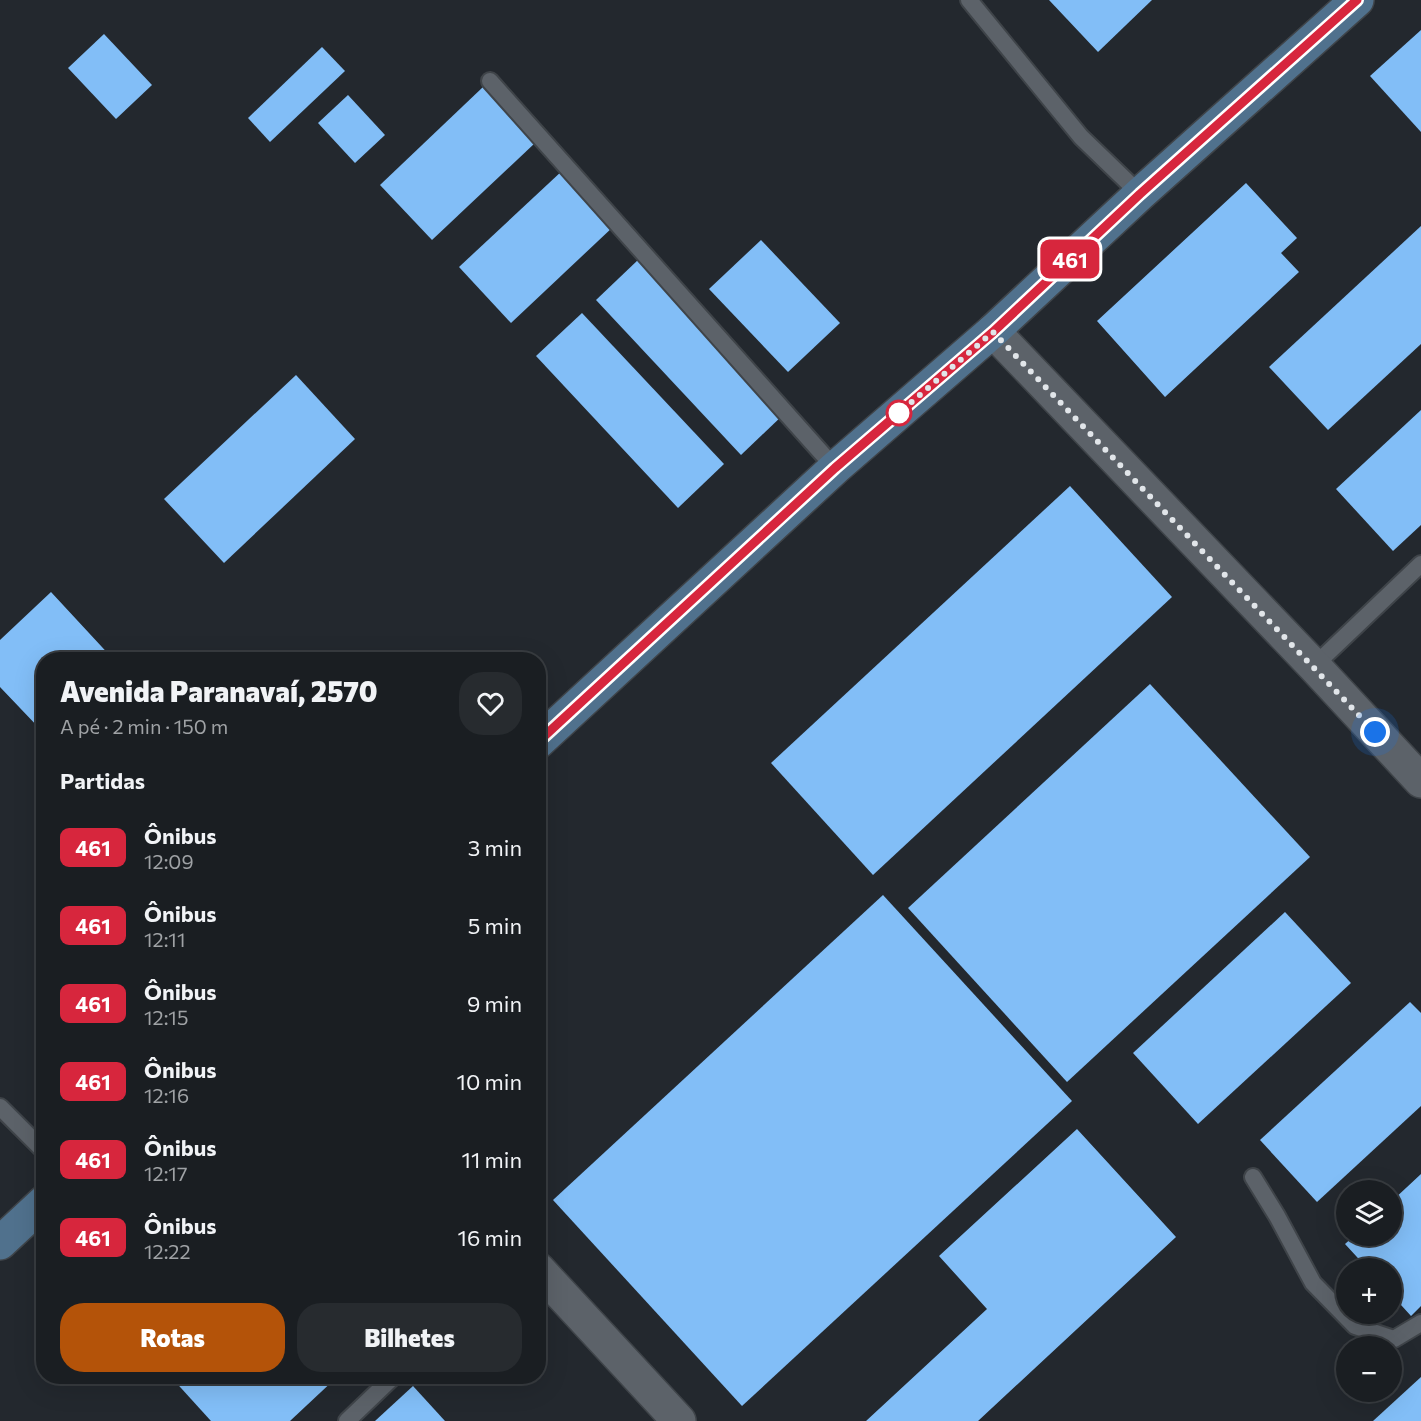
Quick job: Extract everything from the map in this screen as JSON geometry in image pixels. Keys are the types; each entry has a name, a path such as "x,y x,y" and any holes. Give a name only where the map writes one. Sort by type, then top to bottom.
{"street":[{"path":"546,735 835,468 993,332 1140,194 1357,0"},
{"path":"993,332 1314,666 1421,781"},
{"path":"0,1243 36,1209"},
{"path":"546,1278 679,1421"}],"lane":[{"path":"969,0 1081,137 1140,194"},
{"path":"490,81 835,468"},
{"path":"1314,666 1421,564"},
{"path":"0,1107 36,1143"},
{"path":"1253,1177 1277,1216 1312,1283 1355,1326 1394,1339 1421,1323"},
{"path":"347,1421 386,1384"}],"building":[{"path":"1049,0 1152,0 1098,52"},
{"path":"1421,30 1421,132 1370,76"},
{"path":"104,34 152,85 116,119 68,68"},
{"path":"322,47 345,71 270,142 248,118"},
{"path":"483,87 535,143 432,240 380,185"},
{"path":"348,95 385,135 355,163 318,123"},
{"path":"563,170 614,226 511,323 459,267"},
{"path":"1246,183 1297,238 1281,253 1299,272 1165,397 1097,321"},
{"path":"1421,226 1421,344 1328,430 1269,367"},
{"path":"761,240 840,323 788,372 709,289"},
{"path":"639,259 784,414 741,455 596,300"},
{"path":"582,313 724,464 678,508 536,356"},
{"path":"296,375 355,439 224,563 164,499"},
{"path":"1421,410 1421,525 1393,551 1336,489"},
{"path":"1070,486 1172,597 873,875 771,763"},
{"path":"51,592 107,652 36,652 36,725 0,687 0,640"},
{"path":"1150,684 1310,857 1067,1082 908,908"},
{"path":"883,895 1072,1101 742,1406 553,1200"},
{"path":"1285,912 1351,983 1198,1124 1133,1053"},
{"path":"1410,1002 1421,1013 1421,1106 1341,1180 1336,1180 1336,1184 1317,1202 1260,1140"},
{"path":"1077,1129 1176,1237 978,1421 866,1421 987,1309 939,1256"},
{"path":"1421,1174 1421,1306 1411,1316 1402,1306 1402,1258 1358,1258 1347,1246 1402,1246 1402,1192"},
{"path":"1421,1377 1421,1421 1373,1421 1394,1402 1402,1402 1402,1394"},
{"path":"177,1384 330,1384 290,1421 211,1421"},
{"path":"413,1386 445,1421 375,1421"}],"bus line":[{"name":"461","path":"546,735 835,468 993,332 1140,194 1357,0"}],"route":[{"path":"899,413 893,418 993,332 1375,732"}]}
